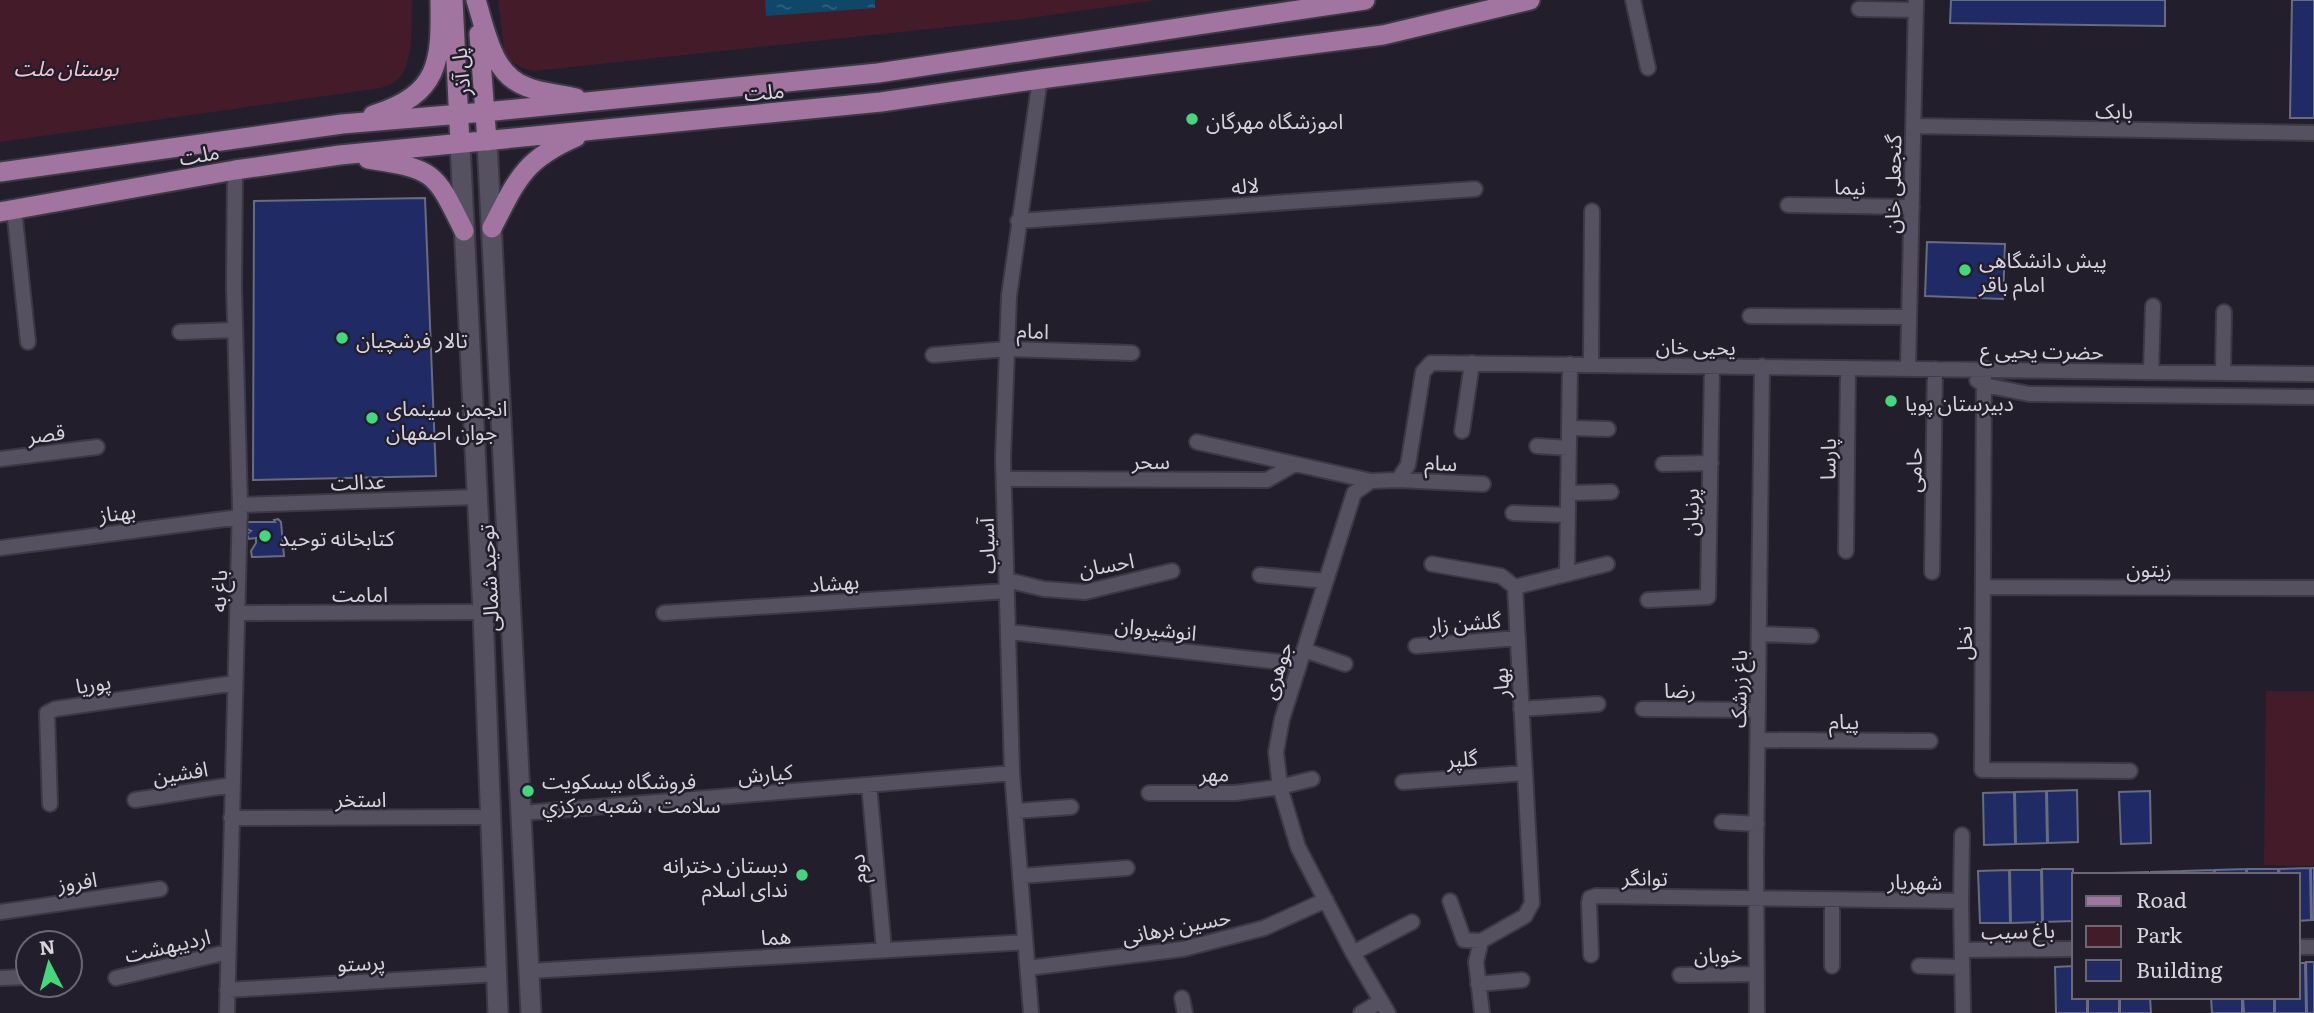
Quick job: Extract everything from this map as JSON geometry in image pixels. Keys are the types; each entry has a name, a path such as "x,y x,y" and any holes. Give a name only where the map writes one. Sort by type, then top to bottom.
{"main road":[{"path":"342,124 393,108 413,96 428,81 439,59 440,0"},
{"name":"پل آذر","path":"453,0 460,143"},
{"path":"476,0 492,50 501,69 513,80 527,87 590,102"},
{"name":"پل آذر","path":"476,0 487,141"},
{"name":"ملت","path":"0,172 342,124 878,73 1365,0"},
{"name":"ملت","path":"7,211 235,170 340,155 881,102 1383,35 1530,0"},
{"path":"492,228 527,166 549,149 597,128"},
{"name":"توحید شمالی","path":"487,141 531,1013"},
{"name":"توحید شمالی","path":"460,143 483,612 498,1013"},
{"path":"340,155 410,165 429,174 443,189 464,231"},
{"path":"493,872 524,871"}],"street":[{"path":"1633,0 1648,68"},
{"path":"1858,9 1916,5"},
{"name":"گنجعلی خان","path":"1908,369 1916,5"},
{"name":"آسیاب","path":"1031,1013 1012,773 1004,479 1009,296 1040,79"},
{"name":"بابک","path":"1913,126 2314,133"},
{"name":"باغ به","path":"227,1013 240,511 235,330 235,170"},
{"name":"لاله","path":"1018,221 1475,189"},
{"name":"نیما","path":"1787,205 1912,207"},
{"path":"7,211 28,342"},
{"path":"1591,211 1591,364"},
{"path":"2151,372 2153,306"},
{"path":"2223,373 2224,312"},
{"path":"1750,316 1909,317"},
{"path":"180,332 235,330"},
{"name":"امام","path":"933,355 1007,349 1132,353"},
{"name":"یحیی خان","path":"1398,480 1408,465 1423,372 1431,363 1961,370"},
{"path":"1462,431 1472,363"},
{"path":"1567,574 1570,364"},
{"name":"باغ زرشک","path":"1757,1013 1762,366"},
{"name":"پرنیان","path":"1648,600 1708,597 1712,367"},
{"name":"پارسا","path":"1846,551 1848,368"},
{"name":"حضرت یحیی ع","path":"1961,370 1984,368 2314,374"},
{"name":"نخل","path":"1984,368 1982,770 2130,771"},
{"name":"حامی","path":"1932,572 1935,369"},
{"name":"حضرت یحیی ع","path":"1961,370 1984,385 2029,394 2314,397"},
{"path":"1569,428 1608,429"},
{"name":"سحر","path":"1197,442 1371,481"},
{"path":"1537,446 1569,448"},
{"name":"قصر","path":"0,459 97,447"},
{"path":"1663,464 1711,463"},
{"name":"سحر","path":"1004,479 1267,480 1295,464"},
{"path":"1371,481 1398,480"},
{"name":"سام","path":"1398,480 1483,484"},
{"name":"جوهری","path":"1371,481 1354,493 1282,719 1276,752 1280,787 1298,847 1353,953 1385,1007"},
{"path":"1568,493 1611,492"},
{"name":"عدالت","path":"240,511 477,496"},
{"name":"بهناز","path":"0,548 240,511"},
{"path":"1513,513 1568,515"},
{"path":"1432,564 1501,576 1515,587 1607,564"},
{"name":"احسان","path":"1007,586 1086,592 1172,571"},
{"path":"1260,575 1326,581"},
{"name":"بهشاد","path":"664,613 1007,586"},
{"name":"بهار","path":"1481,941 1525,916 1532,903 1515,587"},
{"name":"زیتون","path":"1983,587 2314,588"},
{"name":"امامت","path":"237,613 483,612"},
{"name":"انوشیروان","path":"1009,632 1302,657 1345,664"},
{"path":"1759,634 1811,636"},
{"name":"گلشن زار","path":"1416,646 1518,638"},
{"name":"پوریا","path":"50,804 47,713 55,709 234,683"},
{"path":"1521,709 1598,704"},
{"name":"رضا","path":"1643,709 1758,710"},
{"name":"پیام","path":"1758,740 1930,741"},
{"name":"کیارش","path":"522,813 1012,773"},
{"name":"گلپر","path":"1403,782 1525,773"},
{"name":"مهر","path":"1149,793 1236,793 1312,779"},
{"name":"افشین","path":"135,800 232,785"},
{"name":"دوم","path":"869,785 884,950"},
{"path":"1016,811 1071,807"},
{"name":"استخر","path":"231,818 491,817"},
{"path":"1722,822 1757,824"},
{"path":"1961,901 1962,835"},
{"path":"1021,876 1127,868"},
{"name":"افروز","path":"0,912 160,889"},
{"name":"توانگر","path":"1591,955 1590,898 1756,899"},
{"name":"شهریار","path":"1756,899 1961,901 1963,1013"},
{"name":"حسین برهانی","path":"1028,968 1183,949 1264,928 1325,900"},
{"path":"1832,900 1832,966"},
{"path":"1450,901 1464,940 1481,941 1476,962 1482,1013"},
{"path":"1353,953 1412,922"},
{"name":"هما","path":"529,971 1026,942"},
{"name":"باغ سیب","path":"1962,950 2072,949"},
{"name":"اردیبهشت","path":"116,978 228,952"},
{"path":"1919,966 1962,967"},
{"name":"پرستو","path":"227,990 497,974"},
{"name":"خوبان","path":"1680,975 1757,974"},
{"path":"1478,984 1522,979"},
{"path":"1182,998 1185,1013"},
{"path":"1361,1013 1385,1007"}],"green space":[{"name":"بوستان ملت","path":"0,0 412,0 411,43 402,74 395,82 381,88 0,142"},
{"path":"498,0 1157,0 1022,19 534,71 522,68 505,57"},
{"path":"2266,691 2314,691 2314,866 2264,865"}],"water":[{"path":"765,0 875,0 875,8 766,16"}],"building":[{"path":"1951,0 2165,0 2165,26 1950,23"},
{"path":"2292,0 2314,0 2314,118 2290,118"},
{"name":"تالار فرشچیان","path":"425,198 436,476 253,480 254,201"},
{"name":"پیش دانشگاهی امام باقر","path":"1927,242 2005,244 2003,299 1925,296"},
{"name":"کتابخانه توحید","path":"274,520 281,522 284,556 252,557 251,551 256,538 249,539 247,534 251,531 247,529 247,522 275,522"},
{"path":"2077,790 2078,842 2048,843 2047,791"},
{"path":"2046,791 2047,843 2016,844 2015,792"},
{"path":"2150,791 2151,843 2121,844 2119,792"},
{"path":"2014,792 2015,844 1984,845 1983,793"},
{"path":"2310,868 2311,920 2300,921 2300,873 2280,873 2279,869"},
{"path":"2311,868 2314,868 2314,920 2312,920"},
{"path":"2042,869 2073,869 2072,921 2043,922"},
{"path":"2246,869 2246,873 2215,873 2215,870"},
{"path":"2247,869 2278,869 2278,873 2247,873"},
{"path":"2009,870 2010,923 1980,923 1978,871"},
{"path":"2010,870 2041,870 2042,922 2011,923"},
{"path":"2214,870 2214,873 2184,873"},
{"path":"2182,871 2182,873 2151,873"},
{"path":"2306,962 2314,962 2314,1013 2307,1013"},
{"path":"2300,963 2305,963 2306,1013 2275,1013 2275,999 2300,999"},
{"path":"2072,966 2072,999 2087,999 2087,1013 2056,1013 2055,967"},
{"path":"2088,999 2119,999 2119,1013 2088,1013"},
{"path":"2120,999 2150,999 2151,1013 2120,1013"},
{"path":"2211,999 2242,999 2242,1013 2212,1013"},
{"path":"2243,999 2274,999 2274,1013 2244,1013"}],"place":[{"name":"اموزشگاه مهرگان","path":"1192,119"},
{"name":"پیش دانشگاهی امام باقر","path":"1965,270"},
{"name":"تالار فرشچیان","path":"342,338"},
{"name":"دبیرستان پویا","path":"1891,401"},
{"name":"انجمن سینمای جوان اصفهان","path":"372,418"},
{"name":"کتابخانه توحید","path":"265,536"},
{"name":"فروشگاه بيسكويت سلامت ، شعبه مركزي","path":"528,791"},
{"name":"دبستان دخترانه ندای اسلام","path":"802,875"}]}
